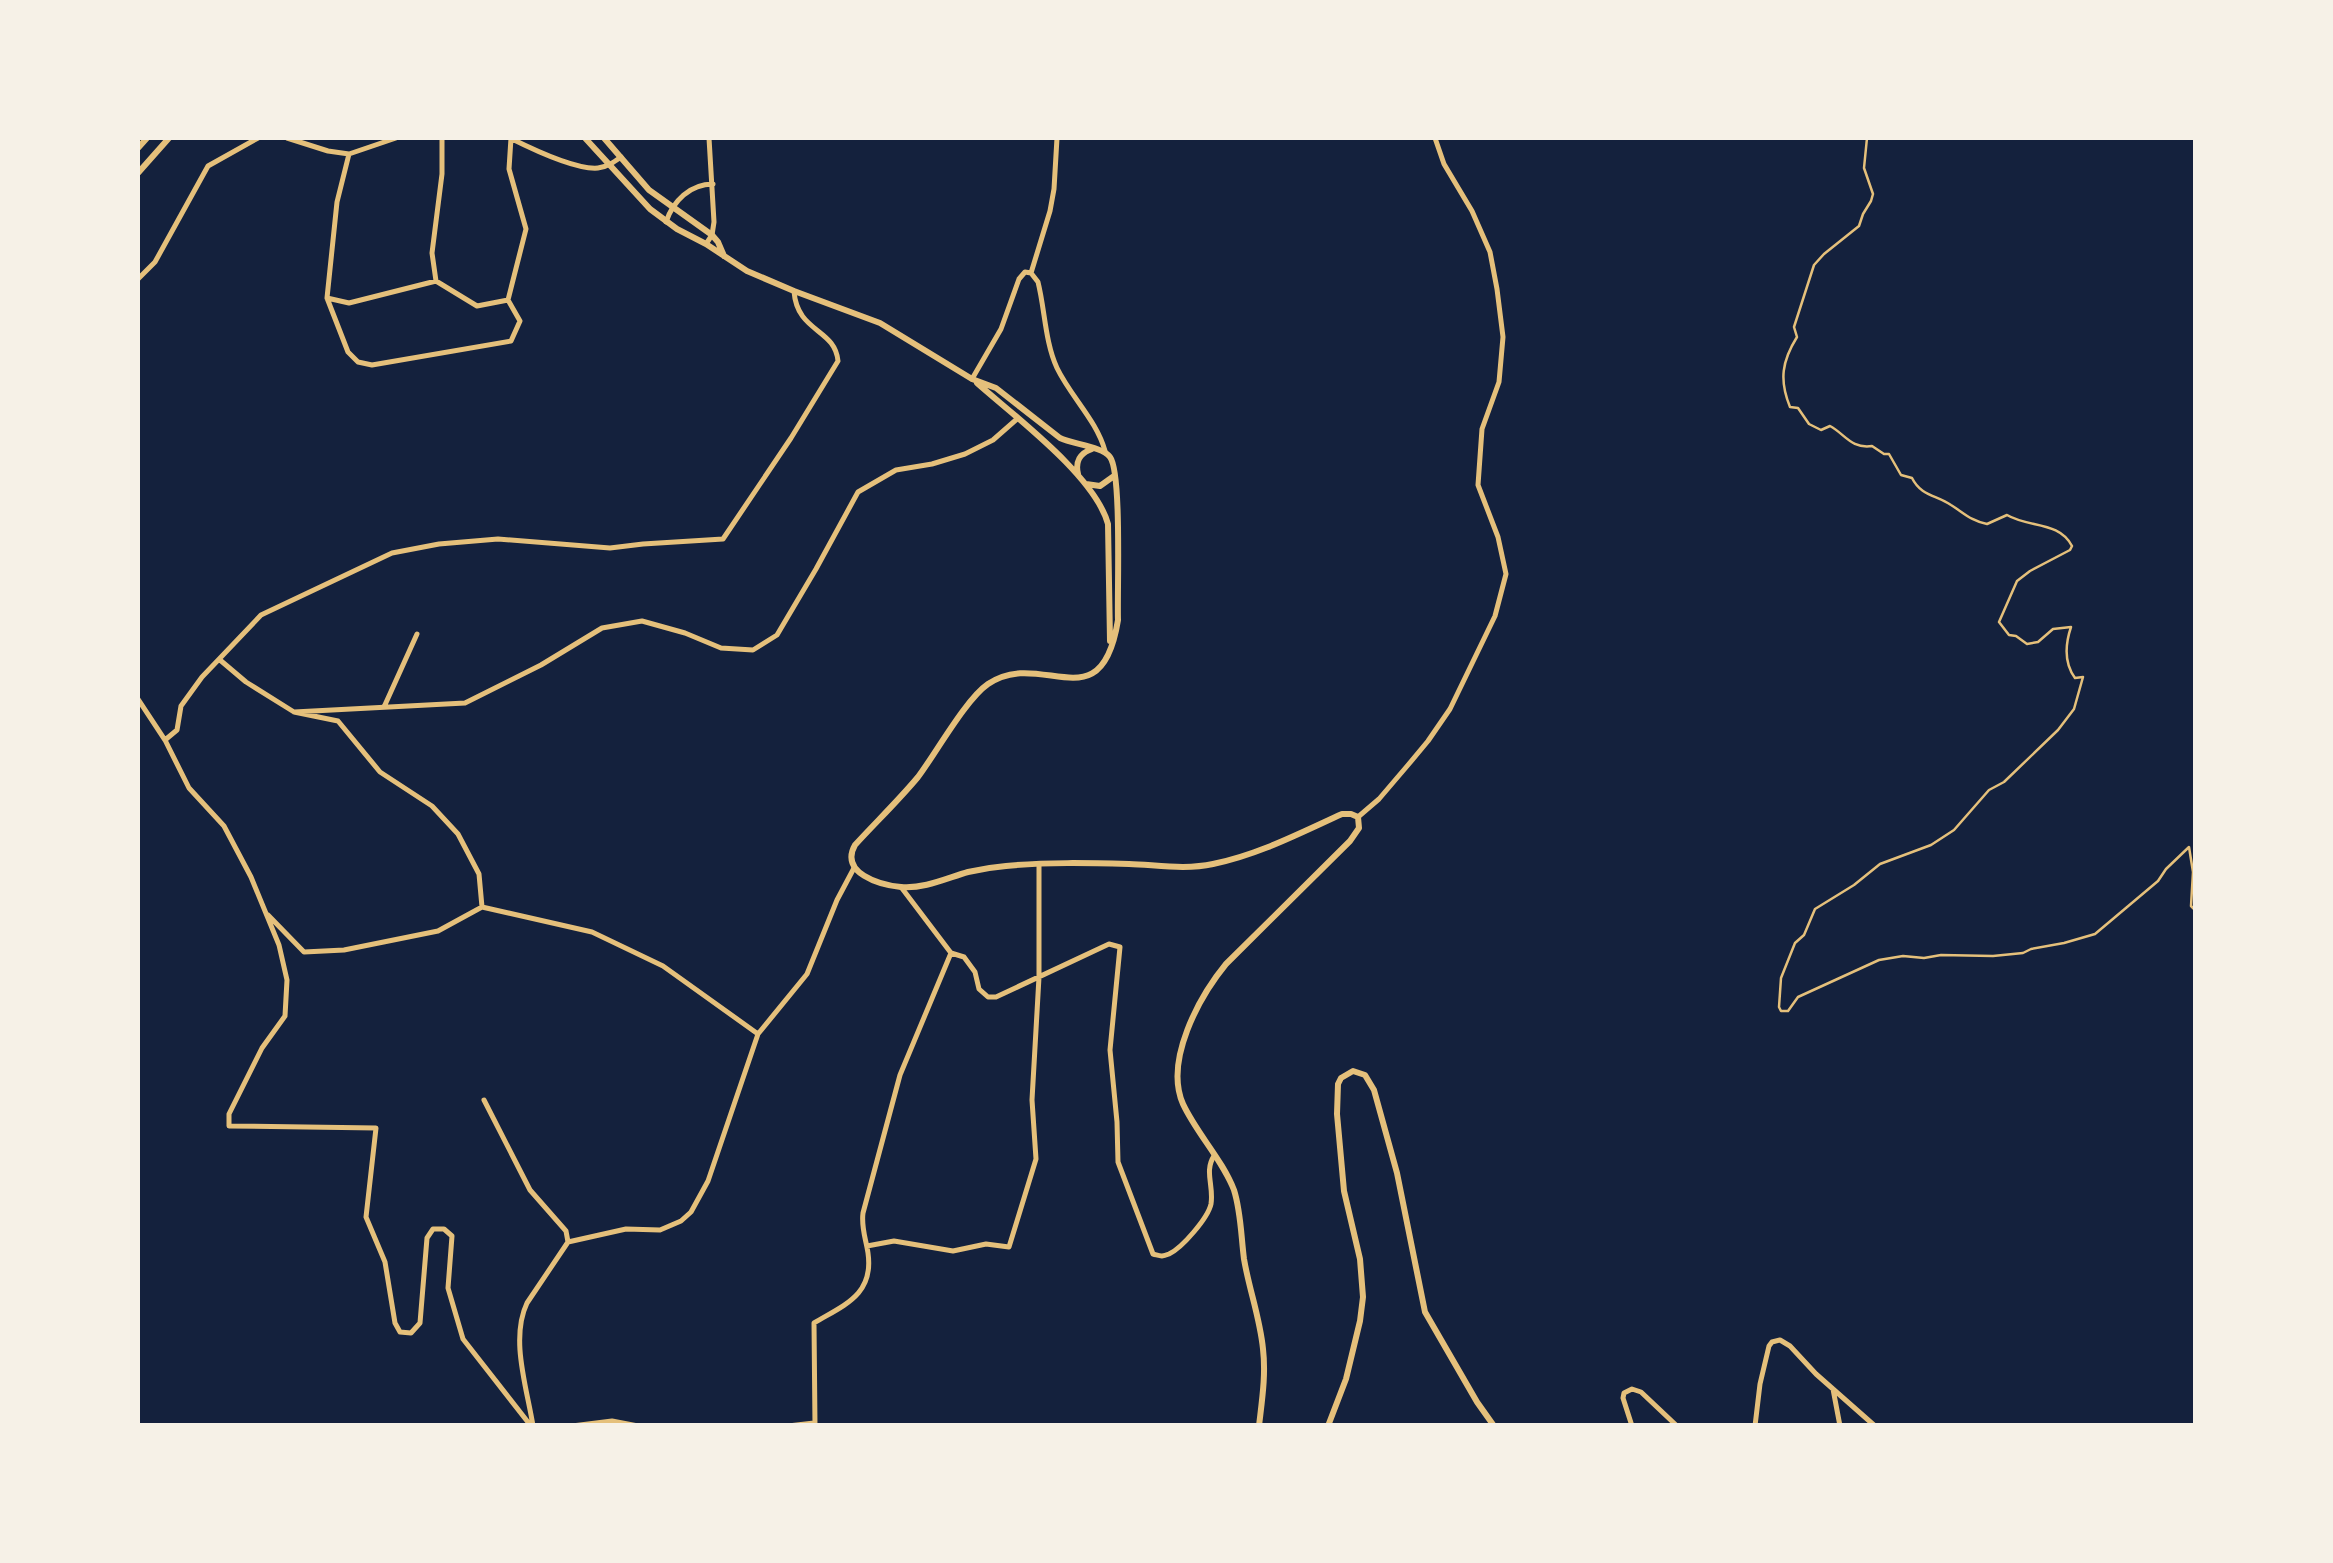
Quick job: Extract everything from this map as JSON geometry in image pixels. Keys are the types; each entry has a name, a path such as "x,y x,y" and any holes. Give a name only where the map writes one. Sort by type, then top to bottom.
{"street":[{"path":"138,148 146,138"},
{"path":"138,174 169,138"},
{"path":"138,278 155,262 208,166 258,138"},
{"path":"286,138 349,154 396,138"},
{"path":"436,281 432,253 442,174 442,138"},
{"path":"349,154 336,202 327,298 348,352 358,362 372,365 511,341 520,321 508,300 526,229 510,169 510,138 587,167 601,168 621,157"},
{"path":"585,138 666,222 747,270 880,324 972,379 996,388 1060,438 1105,452"},
{"path":"604,138 649,190 712,235 725,257"},
{"path":"706,244 712,235 709,138"},
{"path":"1031,273 1052,200 1057,138"},
{"path":"1358,817 1378,800 1428,742 1450,709 1495,616 1506,574 1498,537 1478,485 1482,429 1499,382 1503,337 1497,289 1490,252 1472,211 1444,164 1436,138"},
{"path":"666,222 672,206 691,190 713,184"},
{"path":"568,1242 626,1229 660,1230 692,1212 711,1171 758,1034 807,974 854,868 851,853 903,795 988,684 1012,674 1084,677 1102,666 1118,620 1113,461 1054,362 1038,282 1031,273 1025,272 1019,279 1001,329 972,379"},
{"path":"327,298 348,303 436,281 477,306 508,300"},
{"path":"164,740 176,730 182,706 202,677 261,615 392,553 498,539 610,548 724,539 838,362 830,342 798,312 794,291"},
{"path":"972,379 1083,482 1100,486 1115,475"},
{"path":"294,712 464,703 602,628 642,622 720,648 752,650 777,635 858,492 896,470 965,454 994,440 1017,419"},
{"path":"1093,449 1078,460 1077,472 1098,501 1108,524 1110,648"},
{"path":"384,707 417,634"},
{"path":"220,660 246,682 294,712 338,721 380,772 432,806 458,834 480,874 482,907"},
{"path":"138,699 189,788 224,826 266,913 287,980 285,1016 262,1048 228,1114 229,1126 376,1128 366,1216 386,1262 395,1323 400,1332 411,1333 420,1323 428,1238 433,1229 444,1229 452,1236 448,1288 463,1339 532,1426"},
{"path":"854,868 872,881 901,887 985,868 1214,864 1267,847 1342,814 1358,817"},
{"path":"1259,1426 1263,1345 1244,1260 1236,1195 1184,1106 1176,1079 1196,1013 1214,978 1350,840 1359,828 1358,817"},
{"path":"867,1246 894,1242 953,1252 986,1244 1009,1247 1036,1159 1032,1100 1039,976 1038,865"},
{"path":"901,887 951,952 964,956 979,989 988,996 996,997 1108,944 1120,947 1110,1050 1118,1162 1153,1254 1162,1256 1174,1251 1208,1213 1208,1168 1214,1156"},
{"path":"266,913 304,952 344,950 438,931 482,907 592,932 663,966 758,1034"},
{"path":"788,1426 815,1424 814,1323 850,1302 869,1271 863,1213 900,1075 951,952"},
{"path":"1328,1426 1346,1379 1363,1298 1360,1259 1344,1192 1337,1114 1338,1084 1353,1071 1365,1075 1374,1090 1396,1173 1424,1312 1494,1426"},
{"path":"484,1100 530,1190 566,1231 568,1242 522,1314 521,1354 532,1426"},
{"path":"1755,1426 1769,1346 1776,1340 1785,1342 1875,1426"},
{"path":"1832,1388 1840,1426"},
{"path":"1632,1426 1623,1398 1632,1389 1641,1392 1677,1426"},
{"path":"572,1426 612,1421 638,1426"}],"path":[{"path":"1867,138 1864,168 1872,201 1859,226 1814,265 1794,326 1797,337 1788,352 1782,382 1787,402 1798,408 1809,424 1821,430 1830,426 1849,442 1889,454 1902,474 1912,478 1931,498 1948,502 1967,517 1987,524 2008,515 2066,535 2070,550 2016,582 1999,622 2010,636 2027,644 2038,642 2053,629 2072,627 2066,656 2071,674 2083,677 2074,709 2058,730 2004,782 1989,790 1954,830 1931,845 1880,864 1815,909 1781,978 1779,1007 1788,1012 1798,997 1878,960 2023,953 2095,934 2158,881 2190,847 2190,906 2196,919"}]}
